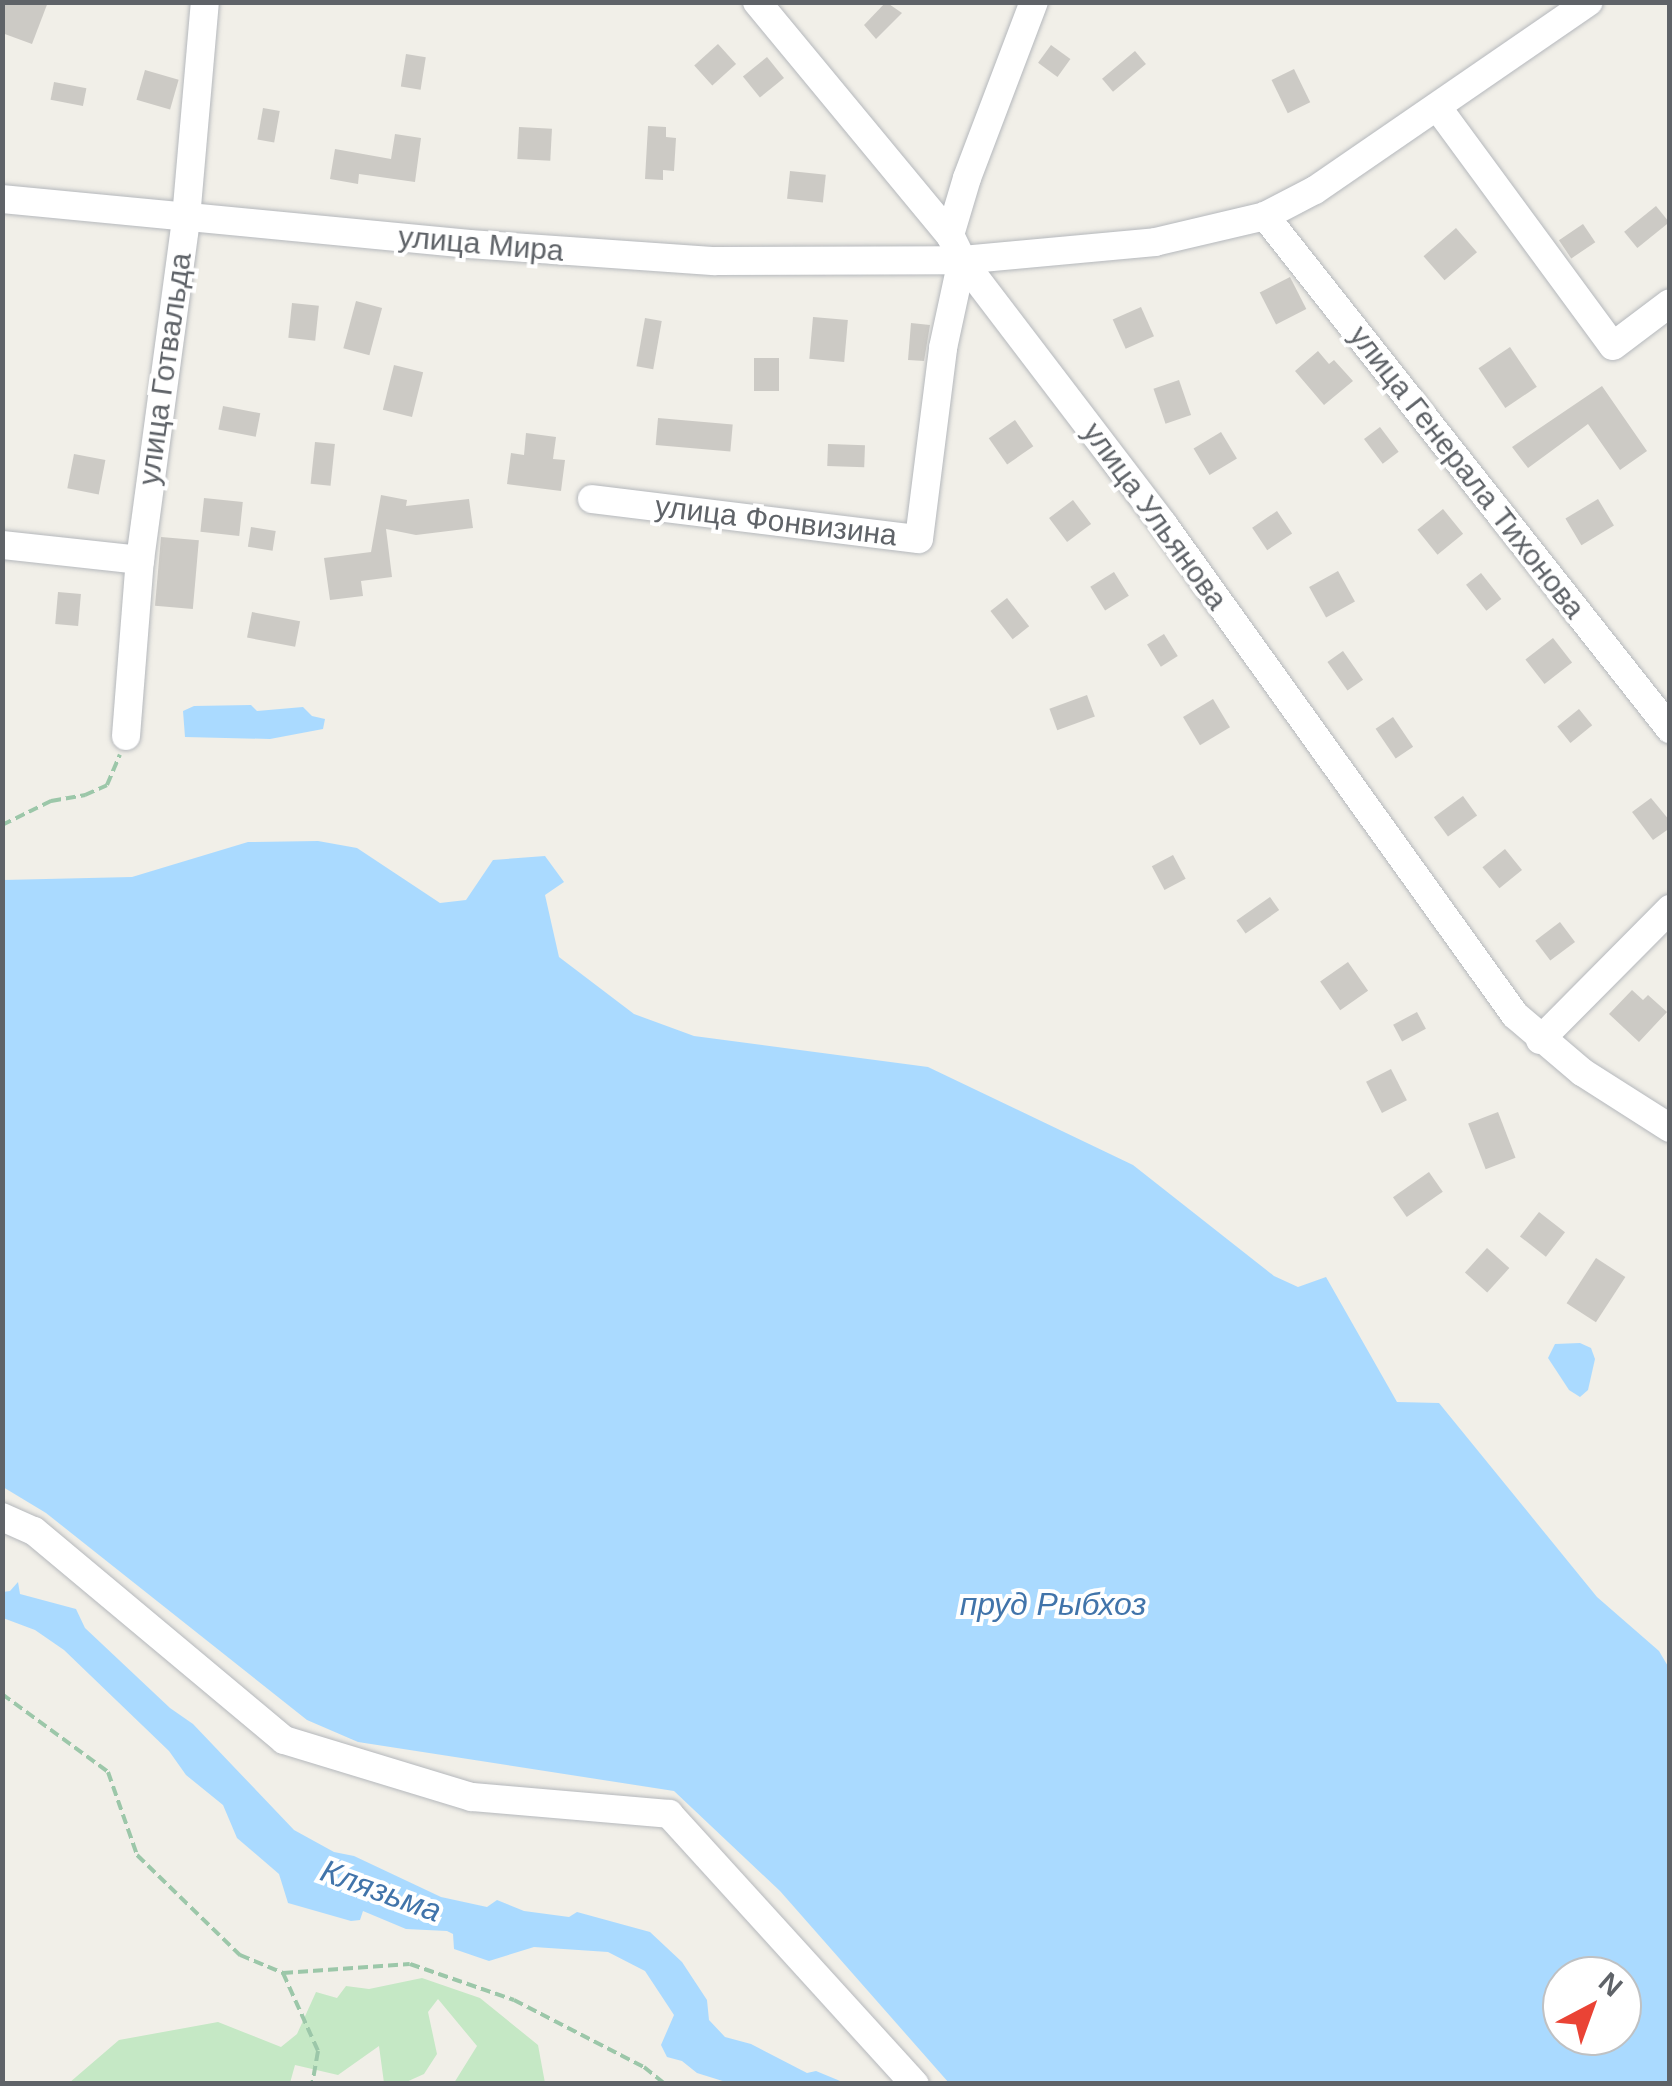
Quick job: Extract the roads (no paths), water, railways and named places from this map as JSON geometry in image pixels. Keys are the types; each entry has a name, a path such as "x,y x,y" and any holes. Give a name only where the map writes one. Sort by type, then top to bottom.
{"street":[{"name":"улица Готвальда","path":"126,736 140,560 186,218 205,2"},
{"name":"улица Ульянова","path":"757,2 956,248 1162,524 1515,1015 1540,1040 1670,1128"},
{"path":"956,248 967,178 1034,2"},
{"name":"улица Мира","path":"2,200 716,262 956,248 1155,242 1266,216 1315,190 1588,2"},
{"path":"1438,108 1614,346 1670,302"},
{"name":"улица Генерала Тихонова","path":"1266,216 1670,729"},
{"name":"улица Фонвизина","path":"592,498 918,539 956,248"},
{"path":"2,546 140,560"},
{"path":"1540,1040 1670,910"},
{"path":"2,1517 34,1531 284,1740 472,1797 669,1814 915,2084"}],"water":[{"path":"251,705 257,711 303,707 312,716 325,719 323,729 270,739 185,737 183,711 194,706"},
{"name":"пруд Рыбхоз","path":"318,841 357,848 440,903 466,900 493,860 545,856 564,882 545,895 559,957 634,1014 694,1036 928,1067 1133,1165 1274,1276 1298,1287 1326,1277 1397,1402 1439,1403 1597,1597 1659,1651 1669,1668 1669,2083 949,2083 780,1891 674,1791 358,1742 307,1720 46,1513 3,1487 3,880 132,877 248,842"},
{"path":"1580,1343 1591,1348 1595,1359 1588,1390 1580,1397 1569,1390 1548,1358 1555,1344"},
{"name":"Клязьма","path":"18,1582 20,1594 76,1609 85,1628 170,1708 193,1724 294,1830 334,1852 354,1856 441,1897 487,1907 497,1900 524,1911 569,1917 577,1912 650,1932 682,1962 707,2000 709,2020 725,2037 751,2044 807,2073 816,2071 845,2083 729,2083 697,2073 682,2061 667,2057 661,2045 674,2015 645,1971 608,1952 534,1947 489,1961 454,1949 453,1934 447,1931 406,1929 363,1911 360,1920 351,1921 288,1903 279,1874 237,1838 223,1805 186,1775 169,1751 64,1650 35,1630 3,1618 3,1592 10,1591"}]}
